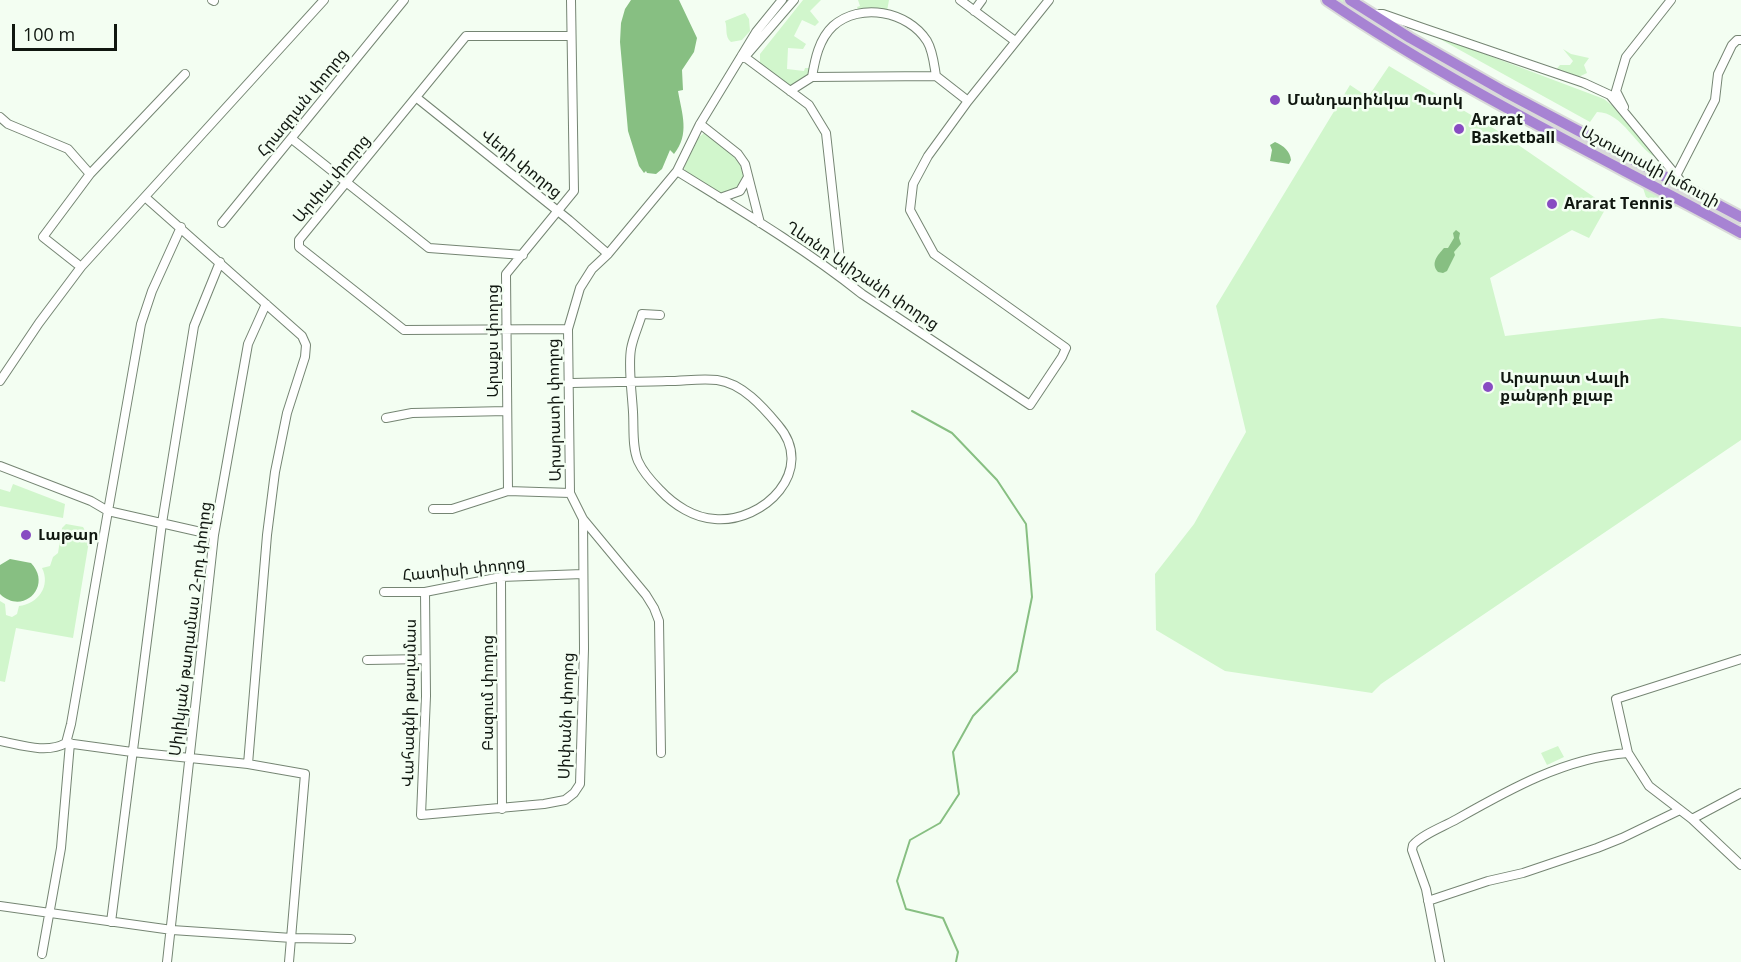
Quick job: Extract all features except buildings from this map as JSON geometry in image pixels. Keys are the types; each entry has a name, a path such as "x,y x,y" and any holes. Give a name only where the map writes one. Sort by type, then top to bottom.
{"highway":[{"name":"Աշտարակի խճուղի","path":"1327,0 1404,50 1467,86 1741,233"},
{"name":"Աշտարակի խճուղի","path":"1350,0 1363,4 1371,14 1504,92 1741,217"},
{"path":"1702,212 1708,200"}],"street":[{"path":"0,381 39,323 81,267 324,0"},
{"name":"Հրազդան փողոց","path":"222,223 404,0"},
{"name":"Արաքս փողոց","path":"508,491 506,274 574,191 571,0"},
{"name":"Արարատի փողոց","path":"583,519 570,493 568,383 568,329 580,288 592,269 608,254 677,171 700,124 756,32 782,0"},
{"name":"Արարատի փողոց","path":"741,58 794,0"},
{"path":"960,0 1015,41"},
{"path":"974,11 982,0"},
{"path":"790,92 812,77 936,76 968,101 1049,0"},
{"path":"1630,119 1616,92 1626,57 1671,0"},
{"path":"812,77 822,42 834,26 852,16 871,12 893,15 911,25 927,41 934,59 936,76"},
{"path":"1371,14 1403,21 1584,83 1610,95 1687,189"},
{"name":"Արփա փողոց","path":"568,329 404,330 299,248 299,240 466,36 571,36"},
{"path":"1676,176 1715,100 1718,74 1732,45 1737,40 1741,40"},
{"path":"741,58 809,105 826,133 842,278"},
{"path":"81,267 43,237 90,174 184,74"},
{"name":"Վեդի փողոց","path":"417,98 608,254"},
{"name":"Ղևոնդ Ալիշանի փողոց","path":"677,171 760,223 862,294 1030,405 1066,348 934,254 910,210 913,184 928,156 968,101"},
{"path":"0,117 8,124 68,149 90,174"},
{"path":"700,124 738,154 748,170 760,223"},
{"path":"292,139 429,248 523,255"},
{"path":"720,198 740,191 748,177"},
{"path":"145,196 302,336 306,345 305,357 287,413 267,535 248,764"},
{"path":"42,954 61,848 68,743 141,324 152,291 181,227"},
{"path":"111,922 162,523 194,326 220,262"},
{"name":"Սիլիկյան թաղամաս 2-րդ փողոց","path":"167,962 214,535 248,344 266,304"},
{"path":"568,383 632,382 717,380 730,384 751,397 781,428 790,447 792,465 789,475 776,495 756,510 723,519 698,516 671,500 654,483 638,461 634,449 632,382 631,349 642,314 660,315"},
{"path":"386,418 412,413 507,411"},
{"path":"0,466 91,501 108,511 214,535"},
{"path":"433,509 452,509 508,491 570,493"},
{"path":"583,519 646,595 654,608 658,621 661,753"},
{"name":"Սիփանի փողոց","path":"422,815 502,809 565,800 580,784 584,649 583,519"},
{"name":"Հատիսի փողոց","path":"384,592 425,592 501,577 583,574"},
{"name":"Բազում փողոց","path":"501,577 502,809"},
{"name":"Վահագնի թաղամաս","path":"422,815 425,592"},
{"path":"367,660 425,659"},
{"path":"1741,659 1616,699 1628,753 1649,786 1692,819 1741,865"},
{"path":"0,741 41,748 58,747 68,743 248,764 305,774 289,962"},
{"path":"1440,962 1428,901 1412,850 1413,845 1486,802 1544,773 1610,754 1628,753"},
{"path":"1692,819 1741,793"},
{"path":"1428,901 1597,848 1680,810"},
{"path":"0,906 172,930 292,938 351,939"}],"shaded area":[{"path":"631,0 679,0 697,38 694,52 682,70 683,90 678,91 684,124 682,139 674,154 670,150 662,169 656,174 646,171 644,173 639,166 628,131 620,42 621,23 625,9"},
{"path":"803,0 821,0 810,11 819,22 815,26 802,20 794,36 806,44 803,49 788,48 787,69 804,71 805,68 810,68 810,76 791,88 760,64 760,54"},
{"path":"858,0 889,0 887,11 859,12"},
{"path":"1334,0 1344,0 1359,11 1694,197 1691,201 1511,104 1422,54"},
{"path":"745,13 749,19 750,31 742,40 731,42 725,21"},
{"path":"1429,33 1604,99 1614,107 1657,155 1657,158 1615,118 1597,112 1590,122"},
{"path":"1563,49 1571,54 1589,58 1584,65 1587,73 1574,79 1554,72 1560,65 1570,65 1573,61"},
{"name":"Արարատ Վալի քանթրի քլաբ","path":"1389,66 1498,131 1607,206 1589,238 1572,230 1490,278 1505,336 1662,318 1741,327 1741,440 1381,684 1372,693 1225,671 1156,630 1155,574 1194,524 1246,432 1216,306 1350,85 1368,97"},
{"path":"704,133 719,142 735,157 743,174 742,182 736,189 718,193 686,173 684,168 698,138"},
{"path":"1275,142 1288,151 1291,160 1289,164 1270,161 1272,150 1270,145"},
{"path":"1643,188 1678,206 1669,209 1646,197"},
{"path":"1456,230 1460,233 1461,244 1454,252 1455,255 1447,271 1438,272 1435,265 1436,259 1444,248 1448,248"},
{"path":"13,484 65,504 63,518 0,506 0,489 10,492"},
{"path":"66,524 83,527 90,535 73,638 16,628 5,682 0,681 0,601 5,604 6,615 12,617 17,614 19,606 26,605 37,598 45,581 42,568 50,566 53,557 58,553 62,528"},
{"path":"10,559 31,563 37,572 39,581 37,589 26,600 18,602 9,600 0,594 0,565"},
{"path":"1558,746 1564,757 1547,765 1541,753"}],"waterway":[{"path":"912,411 952,433 997,480 1026,524 1032,597 1017,671 973,716 953,752 959,794 940,823 910,840 897,881 906,909 943,918 958,952 956,962"}],"place":[{"name":"Մանդարինկա Պարկ","path":"1275,100"},
{"name":"Ararat Basketball","path":"1459,129"},
{"name":"Ararat Tennis","path":"1552,204"},
{"name":"Արարատ Վալի քանթրի քլաբ","path":"1488,387"},
{"name":"Լաթար","path":"26,535"}]}
